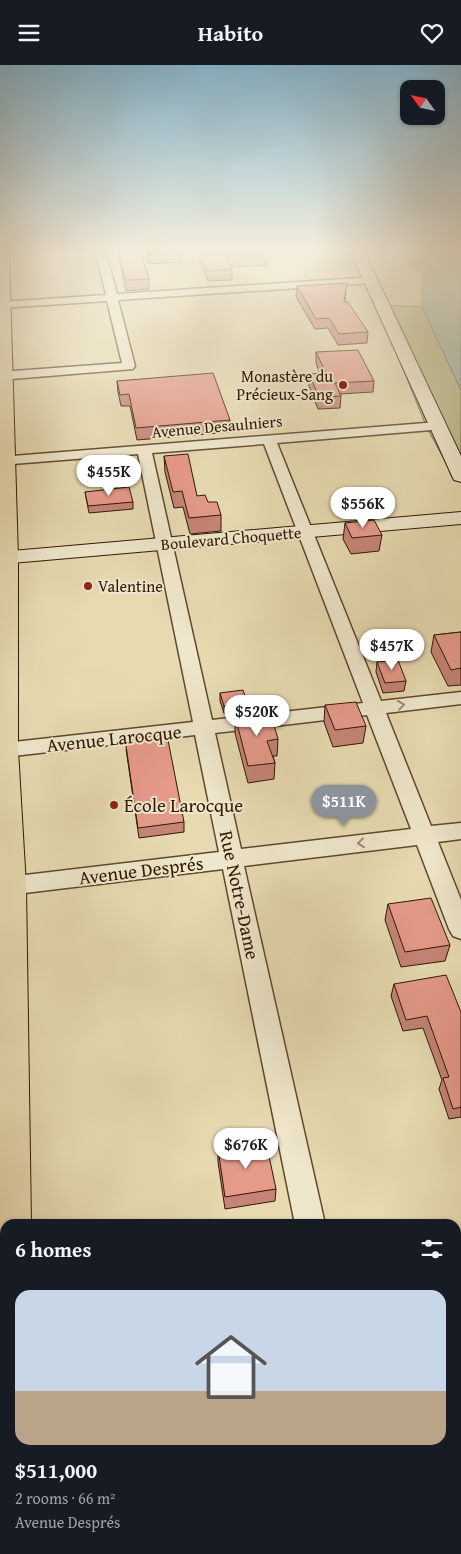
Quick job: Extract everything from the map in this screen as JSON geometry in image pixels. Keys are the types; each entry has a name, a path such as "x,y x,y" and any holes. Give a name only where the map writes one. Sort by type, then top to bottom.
{"main road":[{"path":"2,322 5,886 12,1219"}],"street":[{"path":"2,376 129,366 118,322"},
{"path":"392,322 461,476"},
{"name":"Avenue Desaulniers","path":"3,461 438,426"},
{"path":"269,439 461,929"},
{"name":"Rue Notre-Dame","path":"144,449 309,1219"},
{"name":"Boulevard Choquette","path":"4,558 461,518"},
{"name":"Avenue Larocque","path":"5,750 461,699"},
{"name":"Avenue Després","path":"5,886 461,831"}],"green space":[{"path":"384,322 429,322 461,390 461,469 450,470 427,428"}],"shaded area":[{"path":"429,322 461,322 461,390"}],"building":[{"path":"332,322 362,322 368,332 339,334"},
{"path":"358,350 374,381 335,383 341,396 319,397 309,374 326,373 316,352"},
{"path":"213,373 230,420 136,428 129,394 120,395 117,381"},
{"path":"188,454 197,496 205,495 208,502 217,502 221,515 189,518 182,491 173,492 164,456"},
{"path":"129,487 133,502 88,506 85,492"},
{"path":"374,520 382,535 352,538 345,523"},
{"path":"461,632 461,668 451,670 434,635"},
{"path":"398,660 406,681 385,683 377,662"},
{"path":"243,690 249,707 230,709 229,705 224,706 220,693"},
{"path":"356,702 366,726 335,730 325,705"},
{"path":"270,712 278,739 267,741 275,763 248,766 235,716"},
{"name":"École Larocque","path":"167,735 184,822 138,828 125,739"},
{"path":"431,898 450,945 405,952 388,904"},
{"path":"446,975 461,1012 461,1107 453,1109 443,1078 449,1077 427,1016 406,1020 394,984"},
{"path":"266,1142 276,1189 225,1197 218,1149"}],"place":[{"name":"Monastère du Précieux-Sang","path":"343,385"},
{"name":"Valentine","path":"88,586"},
{"name":"École Larocque","path":"114,805"}]}
